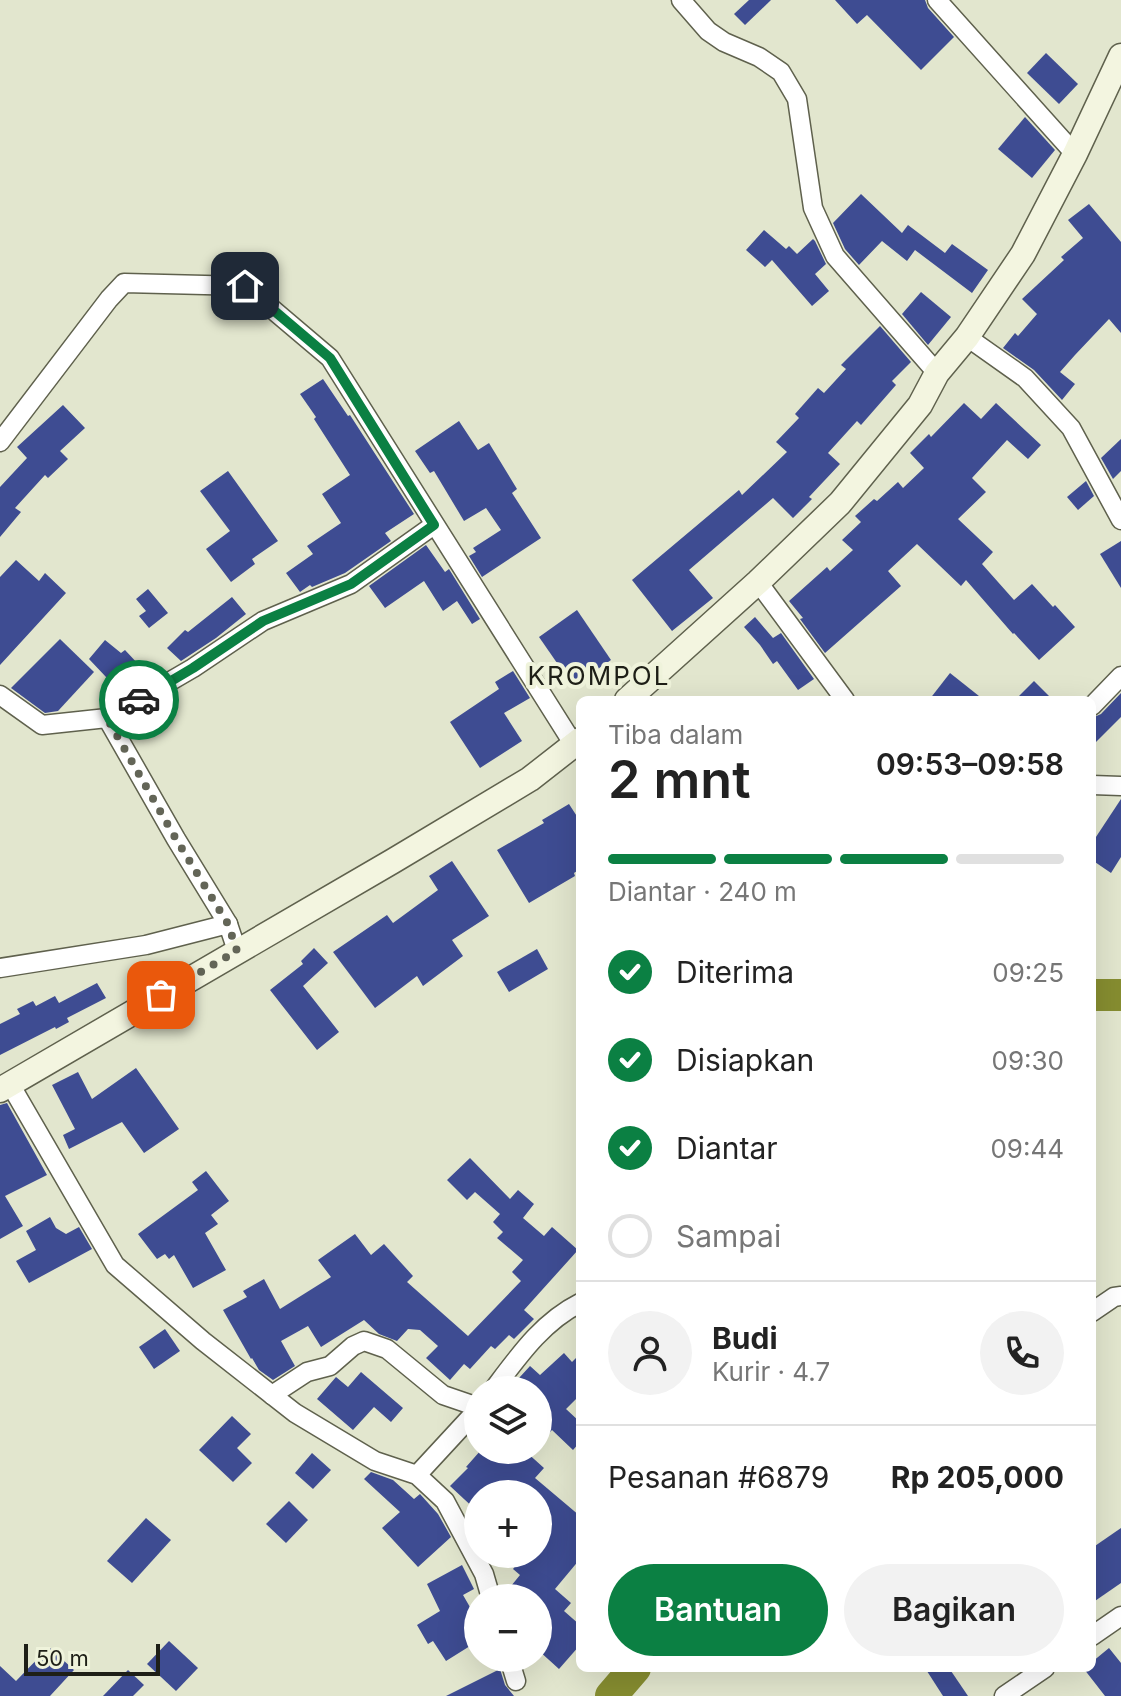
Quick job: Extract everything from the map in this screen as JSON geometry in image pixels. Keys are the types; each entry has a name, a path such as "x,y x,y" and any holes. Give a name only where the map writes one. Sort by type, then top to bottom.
{"street":[{"path":"681,0 708,31 781,72 797,99 813,208 835,256 937,373"},
{"path":"937,0 1075,154"},
{"path":"631,696 840,503 920,405 937,373 967,337 1023,254 1121,56"},
{"path":"0,442 124,283 245,286 330,358 434,525 576,741"},
{"path":"967,337 1025,378 1071,428 1121,520"},
{"path":"0,695 42,725 107,718 193,668 263,621 351,584 434,525"},
{"path":"758,582 842,696"},
{"path":"1096,702 1121,676"},
{"path":"107,718 228,924 237,951"},
{"path":"487,1584 445,1501 417,1475 375,1461 295,1413 203,1341 115,1265 5,1087 530,779 576,744"},
{"path":"1096,785 1121,786"},
{"path":"0,968 146,945 228,924"},
{"path":"1096,1309 1121,1296"},
{"path":"504,1376 531,1341 565,1310 576,1305"},
{"path":"272,1395 307,1372 330,1366 353,1346 364,1341 387,1349 443,1395 464,1403"},
{"path":"417,1475 464,1423"},
{"path":"1096,1633 1121,1616"},
{"path":"513,1672 516,1681"},
{"path":"1004,1696 1039,1672"}],"building":[{"path":"749,0 771,0 745,25 734,14"},
{"path":"835,0 925,0 928,8 954,37 921,70 867,15 857,24"},
{"path":"1046,53 1078,84 1059,104 1027,73"},
{"path":"1025,117 1055,150 1032,178 998,149"},
{"path":"861,194 902,233 908,225 945,253 952,244 988,270 972,293 915,250 907,261 882,241 859,265 845,249 833,223"},
{"path":"1089,204 1121,242 1121,333 1109,319 1060,372 1075,384 1062,400 1034,370 1003,348 1037,314 1022,299 1083,238 1068,220"},
{"path":"764,230 786,249 789,246 797,254 813,239 815,241 826,264 815,274 829,291 812,306 772,260 765,267 746,250"},
{"path":"921,292 951,317 928,345 902,314"},
{"path":"880,326 911,362 892,381 896,385 861,425 857,421 828,453 840,464 793,518 773,498 689,570 713,598 672,631 632,580 739,490 742,495 787,452 776,442 799,418 795,414 818,388 824,393 846,369 841,365"},
{"path":"323,379 414,514 385,533 391,541 345,573 312,587 310,585 300,592 286,573 313,554 307,546 341,523 322,494 350,475 300,394"},
{"path":"964,403 981,419 996,403 1041,445 1028,459 1007,440 972,478 986,492 958,519 993,552 982,564 1014,600 1032,584 1075,627 1039,660 966,580 961,586 917,544 888,571 901,586 825,653 789,601 827,567 830,571 853,550 842,540 861,522 855,516 898,482 903,488 924,468 910,453 929,434 931,437"},
{"path":"63,405 85,428 60,451 68,459 48,478 45,475 15,508 21,512 0,537 0,487 27,458 17,447"},
{"path":"459,421 478,450 489,443 517,489 512,493 541,538 482,577 469,556 476,552 473,548 501,530 486,508 464,521 434,471 430,473 415,451"},
{"path":"1121,439 1121,471 1113,479 1101,458"},
{"path":"228,471 278,541 252,559 255,564 231,582 206,549 230,531 200,491"},
{"path":"1086,481 1094,496 1078,510 1067,497"},
{"path":"1121,541 1121,588 1100,554"},
{"path":"426,545 445,572 449,569 480,619 472,624 457,601 443,611 424,581 385,608 369,586"},
{"path":"16,560 39,581 45,573 66,593 0,665 0,577"},
{"path":"148,589 168,613 149,628 139,616 146,611 136,599"},
{"path":"232,597 246,614 216,638 181,661 167,648 185,630 188,632"},
{"path":"577,610 611,660 573,686 539,637"},
{"path":"755,617 773,638 781,633 814,679 798,690 777,661 773,664 744,627"},
{"path":"60,639 94,672 58,711 45,713 11,688"},
{"path":"105,640 121,653 125,650 139,665 135,670 146,682 123,695 89,659"},
{"path":"513,671 530,698 504,713 522,741 480,768 450,722 499,689 495,682"},
{"path":"950,673 979,696 932,696"},
{"path":"1034,681 1049,696 1019,696"},
{"path":"1121,693 1121,717 1096,742 1096,716"},
{"path":"1121,799 1121,857 1111,873 1096,863 1096,837"},
{"path":"569,804 576,815 576,872 575,876 529,903 497,850 544,823 542,820"},
{"path":"452,861 489,916 452,940 463,956 423,986 417,976 375,1008 333,952 387,915 393,923 438,890 429,876"},
{"path":"314,948 328,963 303,986 339,1032 317,1050 270,990 303,964 301,961"},
{"path":"537,949 548,969 509,992 497,972"},
{"path":"97,983 106,998 67,1018 69,1022 56,1029 0,1055 0,1024 20,1014 17,1009 33,1001 36,1006 55,996 59,1003"},
{"path":"136,1068 179,1129 144,1153 122,1122 69,1149 63,1135 75,1129 52,1085 78,1072 92,1099"},
{"path":"7,1103 47,1175 5,1196 23,1226 0,1239 0,1105"},
{"path":"470,1158 510,1199 518,1190 534,1204 523,1218 544,1236 552,1227 576,1248 576,1252 524,1310 534,1319 514,1339 509,1335 495,1349 491,1346 470,1369 464,1364 450,1380 426,1358 438,1346 420,1330 408,1329 397,1341 379,1334 364,1320 321,1347 308,1326 281,1341 295,1366 273,1380 259,1370 223,1310 247,1297 243,1291 264,1279 280,1309 331,1277 318,1260 355,1234 371,1255 384,1244 413,1276 407,1282 468,1336 521,1281 512,1272 523,1260 497,1238 503,1232 493,1222 500,1214 475,1192 467,1200 447,1180"},
{"path":"206,1171 229,1201 211,1215 218,1224 205,1233 226,1270 193,1288 174,1255 169,1259 165,1254 157,1259 138,1234 198,1190 192,1182"},
{"path":"50,1217 56,1228 66,1234 79,1227 92,1249 29,1283 16,1261 36,1250 26,1231"},
{"path":"165,1329 180,1351 154,1369 139,1347"},
{"path":"564,1353 572,1362 576,1358 576,1399 566,1409 576,1418 576,1447 573,1450 552,1430 552,1376 521,1376 530,1366 540,1375"},
{"path":"361,1372 403,1408 391,1422 374,1407 353,1430 317,1399 336,1377 348,1387"},
{"path":"232,1416 251,1434 237,1448 252,1463 233,1482 199,1450"},
{"path":"312,1453 331,1470 313,1489 295,1473"},
{"path":"469,1464 540,1464 544,1468 535,1478 537,1480 464,1480 464,1499 450,1486"},
{"path":"371,1472 393,1480 414,1499 420,1494 438,1514 451,1537 418,1567 382,1528 400,1512 364,1479"},
{"path":"552,1492 576,1513 576,1564 555,1589 571,1603 564,1611 576,1622 576,1650 559,1669 552,1663 552,1584 513,1584 520,1575 513,1569 552,1568"},
{"path":"289,1501 308,1520 286,1543 266,1524"},
{"path":"146,1518 171,1540 132,1583 107,1561"},
{"path":"1121,1528 1121,1583 1096,1600 1096,1545"},
{"path":"462,1565 472,1584 464,1584 464,1650 446,1661 433,1641 428,1644 417,1625 440,1611 427,1584"},
{"path":"169,1641 198,1668 176,1691 147,1664"},
{"path":"49,1647 74,1670 50,1696 0,1696 0,1666 16,1681"},
{"path":"1109,1648 1121,1663 1121,1696 1105,1696 1086,1672 1096,1672 1096,1659"},
{"path":"128,1670 144,1685 133,1696 103,1696"},
{"path":"494,1672 501,1672 505,1685 514,1696 446,1696"},
{"path":"928,1672 952,1672 968,1696 943,1696"}],"waterway":[{"path":"1096,995 1121,995"},
{"path":"611,1696 632,1672"}],"way so far":[{"path":"139,700 107,718 228,924 237,951 161,995"}],"district":[{"name":"KROMPOL","path":"599,675"}],"route":[{"path":"139,700 263,621 351,584 434,525 330,358 245,286"}]}
